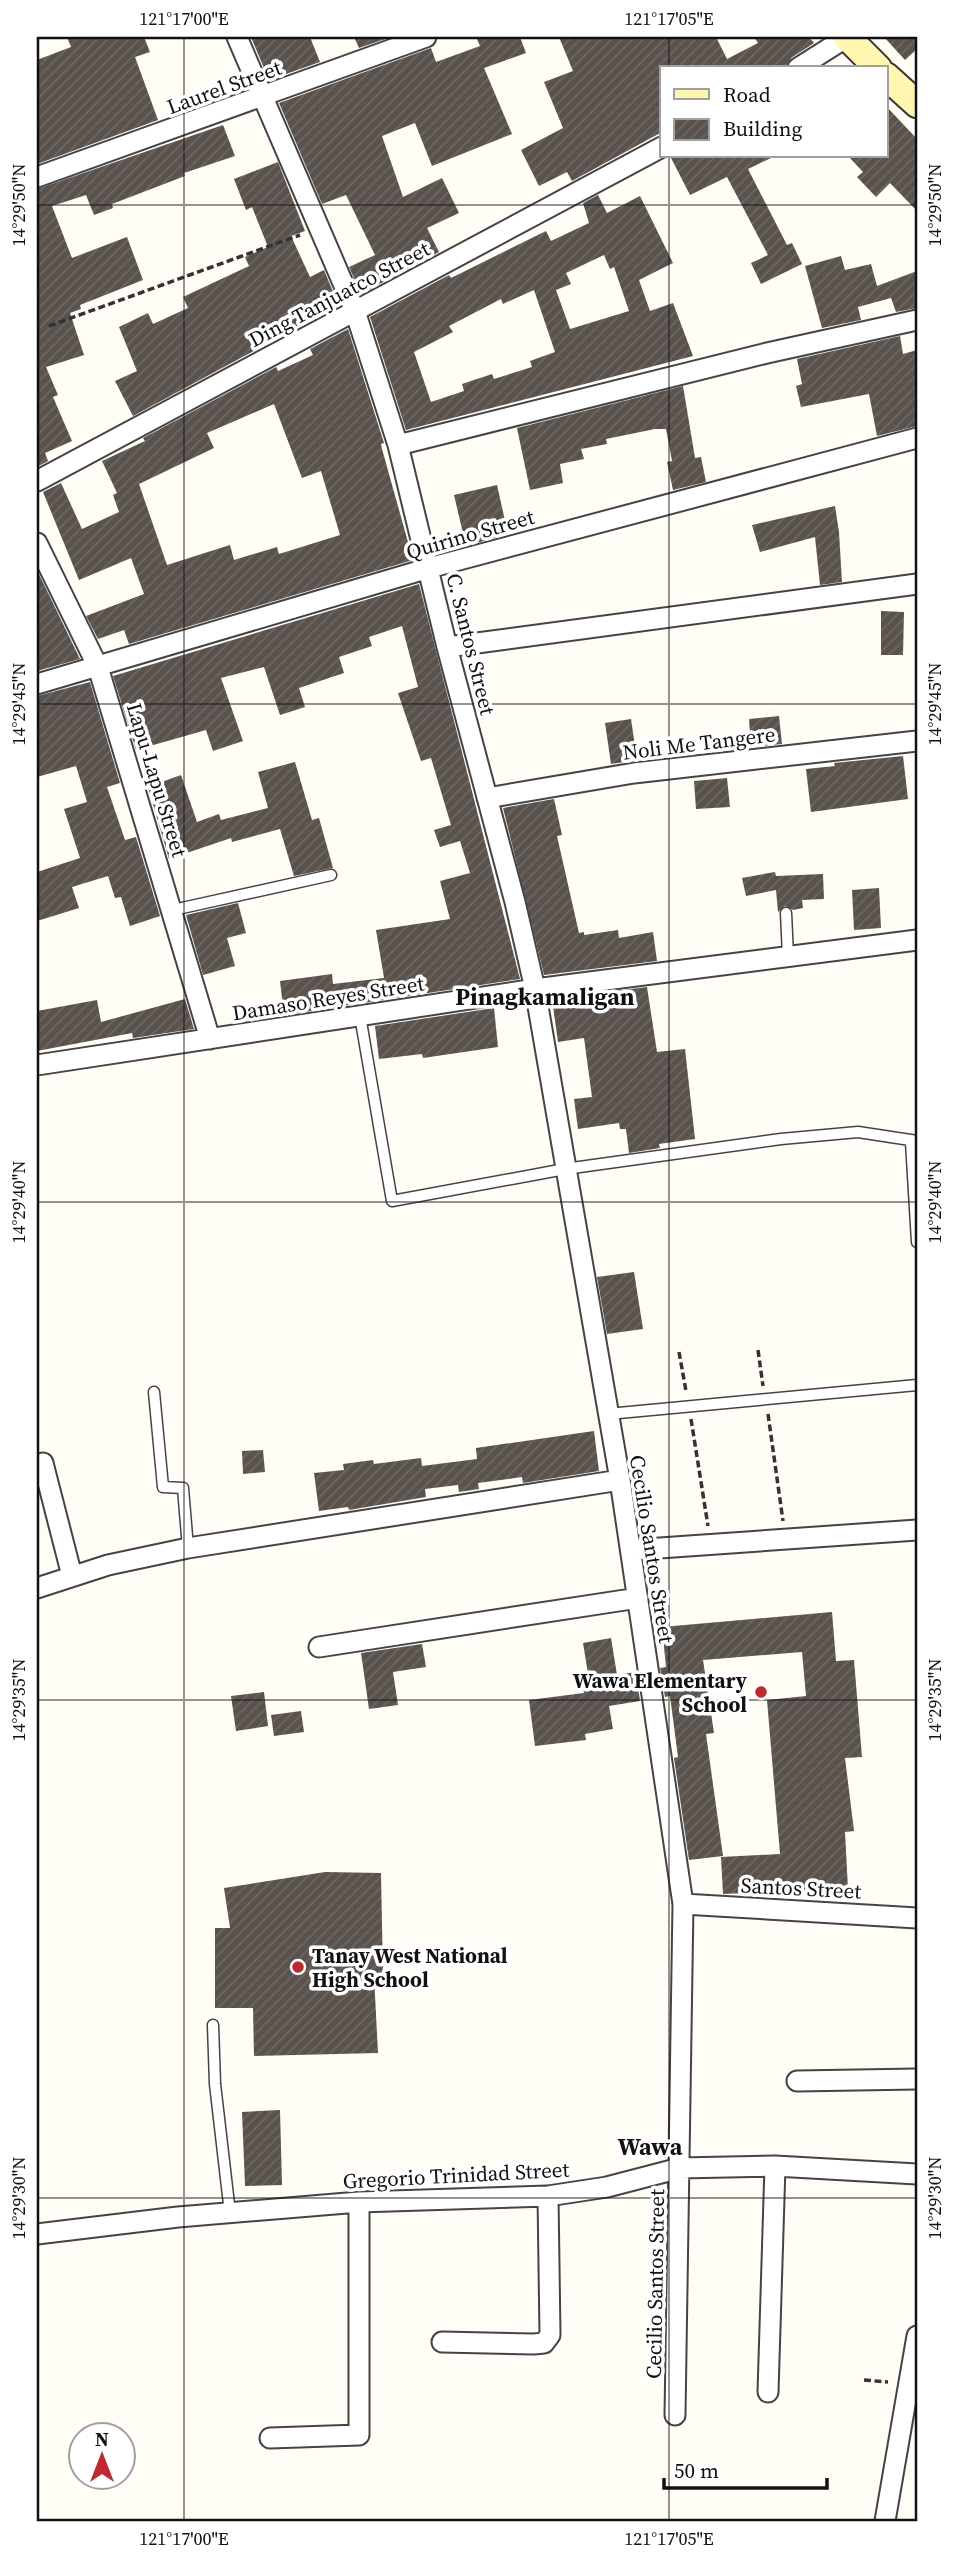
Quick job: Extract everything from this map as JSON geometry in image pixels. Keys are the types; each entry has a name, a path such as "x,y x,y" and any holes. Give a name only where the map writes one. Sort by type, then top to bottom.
{"main road":[{"path":"847,37 876,66"},
{"path":"888,78 917,104"}],"street":[{"name":"C. Santos Street","path":"237,37 355,311 398,445 535,989"},
{"name":"Laurel Street","path":"37,177 262,99 426,37"},
{"path":"801,66 847,37"},
{"name":"Ding Tanjuatco Street","path":"37,481 660,148"},
{"path":"398,445 767,352 917,320"},
{"name":"Quirino Street","path":"37,684 429,568 917,438"},
{"name":"Lapu-Lapu Street","path":"37,542 98,667 210,1039"},
{"path":"447,647 917,584"},
{"name":"Noli Me Tangere","path":"487,798 634,773 917,741"},
{"name":"Damaso Reyes Street","path":"37,1065 535,989 917,940"},
{"name":"Cecilio Santos Street","path":"535,989 620,1480 682,1904 675,2415"},
{"path":"43,1462 72,1576"},
{"path":"37,1588 72,1576 188,1548 620,1480"},
{"path":"631,1550 917,1530"},
{"path":"319,1647 638,1598"},
{"name":"Santos Street","path":"682,1904 917,1917"},
{"path":"797,2081 917,2079"},
{"path":"768,2392 775,2166"},
{"name":"Gregorio Trinidad Street","path":"37,2234 359,2202 548,2196 607,2187 680,2168 775,2166 917,2174"},
{"path":"442,2342 534,2344 544,2343 550,2335 548,2196"},
{"path":"270,2438 359,2435 359,2202"},
{"path":"885,2521 917,2336"}],"lane":[{"path":"173,910 331,876"},
{"path":"786,914 788,956"},
{"path":"360,1016 392,1201 565,1169 781,1139 858,1132 914,1141 917,1242"},
{"path":"607,1414 917,1385"},
{"path":"154,1392 163,1487 183,1488 188,1548"},
{"path":"212,2025 215,2084 230,2213"}],"path":[{"path":"49,326 318,228"},
{"path":"758,1350 786,1539"},
{"path":"679,1352 712,1544"},
{"path":"863,2380 907,2383"}],"building":[{"path":"67,37 144,37 150,52 135,57 158,120 37,164 37,60 71,47"},
{"path":"251,37 310,37 320,62 269,80"},
{"path":"354,37 391,37 359,48"},
{"path":"476,37 520,37 526,53 484,68 512,134 432,166 415,123 382,136 403,197 442,178 459,213 427,228 439,252 361,294 349,267 375,255 346,195 322,204 279,103 431,48 436,62 480,46"},
{"path":"559,37 716,37 727,59 758,43 754,37 809,37 814,43 791,58 787,66 660,66 660,133 572,181 567,172 539,186 521,150 563,128 544,82 573,71"},
{"path":"884,37 917,37 917,49 905,60"},
{"path":"888,108 917,139 917,211 890,183 876,197 857,177 863,172 850,158 888,158"},
{"path":"223,125 235,156 184,173 185,176 112,204 113,208 94,215 86,195 52,206 72,258 127,237 143,280 80,305 81,309 70,313 84,355 46,367 58,395 53,397 72,441 45,453 48,461 37,467 37,189"},
{"path":"671,158 771,158 748,169 787,245 792,243 802,264 761,284 751,263 768,255 727,177 690,195"},
{"path":"278,162 305,231 291,236 310,277 324,270 339,306 264,342 265,345 133,416 115,381 137,371 119,327 148,313 153,324 188,308 183,297 249,266 245,257 268,247 252,207 246,210 234,179"},
{"path":"598,195 607,213 640,196 673,263 639,280 650,311 673,303 693,356 406,430 370,317 449,275 451,278 546,231 551,241 589,223 583,203","holes":["604,255 610,269 614,267 629,311 570,329 556,290 571,284 566,273","534,290 555,352 530,361 532,367 494,379 492,374 462,384 464,391 431,402 414,352 453,332 449,326 501,299 503,304"]},
{"path":"841,256 845,270 871,264 877,286 917,271 917,308 896,312 891,298 858,307 861,320 822,328 805,266"},
{"path":"348,329 384,443 381,444 382,449 413,560 129,644 124,630 98,639 86,616 144,594 131,558 79,580 43,492 61,483 82,529 119,512 113,495 117,493 102,461 145,441 143,438 276,367 278,371 313,355 310,349","holes":["274,404 302,478 321,471 340,535 279,554 277,547 234,560 230,545 167,565 139,484 214,448 207,433"]},
{"path":"900,336 903,354 917,350 917,426 877,436 869,394 801,407 796,386 802,384 797,359"},
{"path":"683,386 695,458 701,457 706,482 673,490 667,462 672,461 666,429 655,429 606,439 607,444 581,449 584,459 560,464 563,483 530,490 517,428"},
{"path":"497,485 508,534 466,546 454,495"},
{"path":"835,506 842,582 820,585 815,537 760,552 752,525"},
{"path":"37,570 80,659 37,671"},
{"path":"419,584 520,979 284,1015 280,981 332,974 333,984 384,978 376,930 450,919 440,881 470,873 460,841 440,847 434,830 451,825 431,758 421,761 398,693 418,687 402,626 369,637 372,646 339,657 344,673 299,688 305,707 280,715 264,667 221,678 243,741 213,751 206,730 136,750 113,676"},
{"path":"881,611 904,612 903,655 881,655"},
{"path":"90,682 120,783 107,787 125,840 136,837 160,916 130,926 121,897 115,898 108,876 72,887 79,908 37,921 37,872 80,858 64,809 87,802 76,766 37,777 37,696"},
{"path":"779,716 782,744 751,747 749,719"},
{"path":"631,719 637,760 611,764 605,723"},
{"path":"903,756 908,799 811,812 806,769 835,766 834,763"},
{"path":"295,762 312,820 319,818 333,868 294,876 280,829 232,842 231,838 169,859 148,787 181,775 197,822 219,814 221,820 268,808 258,772"},
{"path":"727,778 730,807 696,809 694,781"},
{"path":"554,799 562,835 557,836 579,933 584,932 584,935 618,930 619,938 653,932 657,961 544,975 503,808"},
{"path":"775,872 776,876 823,874 824,899 802,900 803,908 793,910 785,906 778,912 776,890 746,896 742,878"},
{"path":"879,888 881,928 854,930 852,890"},
{"path":"238,903 246,933 227,938 235,966 203,975 186,915"},
{"path":"647,987 657,1052 685,1049 695,1139 659,1144 660,1148 629,1153 626,1129 620,1129 619,1123 578,1129 574,1099 592,1097 584,1038 558,1042 552,999"},
{"path":"185,999 194,1029 133,1038 132,1033 37,1051 37,1011 97,1000 101,1022"},
{"path":"494,1008 498,1047 423,1058 422,1054 379,1059 375,1026"},
{"path":"634,1272 643,1329 607,1334 597,1277"},
{"path":"594,1431 599,1471 523,1483 522,1477 478,1483 479,1489 459,1492 458,1485 425,1489 426,1497 349,1510 348,1507 319,1511 314,1473 344,1470 343,1464 373,1460 374,1464 421,1458 422,1466 477,1459 476,1448"},
{"path":"263,1450 265,1472 243,1474 242,1451"},
{"name":"Wawa Elementary School","path":"832,1612 836,1661 854,1660 862,1757 845,1758 854,1831 845,1832 848,1889 723,1894 721,1857 780,1854 767,1700 806,1696 802,1652 703,1660 714,1733 706,1734 723,1856 689,1860 674,1758 678,1757 670,1696 665,1697 660,1668 666,1667 662,1627"},
{"path":"611,1638 617,1675 636,1672 640,1701 609,1706 613,1729 585,1734 586,1740 535,1746 529,1700 584,1693 582,1681 589,1680 583,1643"},
{"path":"422,1644 426,1667 393,1672 398,1705 369,1709 361,1653"},
{"path":"264,1692 268,1726 236,1731 231,1696"},
{"path":"301,1711 304,1732 274,1736 271,1715"},
{"name":"Tanay West National High School","path":"325,1872 381,1873 383,1976 374,1976 378,2053 254,2056 253,2008 215,2008 215,1928 230,1928 224,1888"},
{"path":"280,2110 282,2185 245,2186 242,2112"}],"place":[{"name":"Wawa Elementary School","path":"761,1692"},
{"name":"Tanay West National High School","path":"298,1967"}],"district":[{"name":"Pinagkamaligan","path":"545,996"},
{"name":"Wawa","path":"650,2146"}]}
